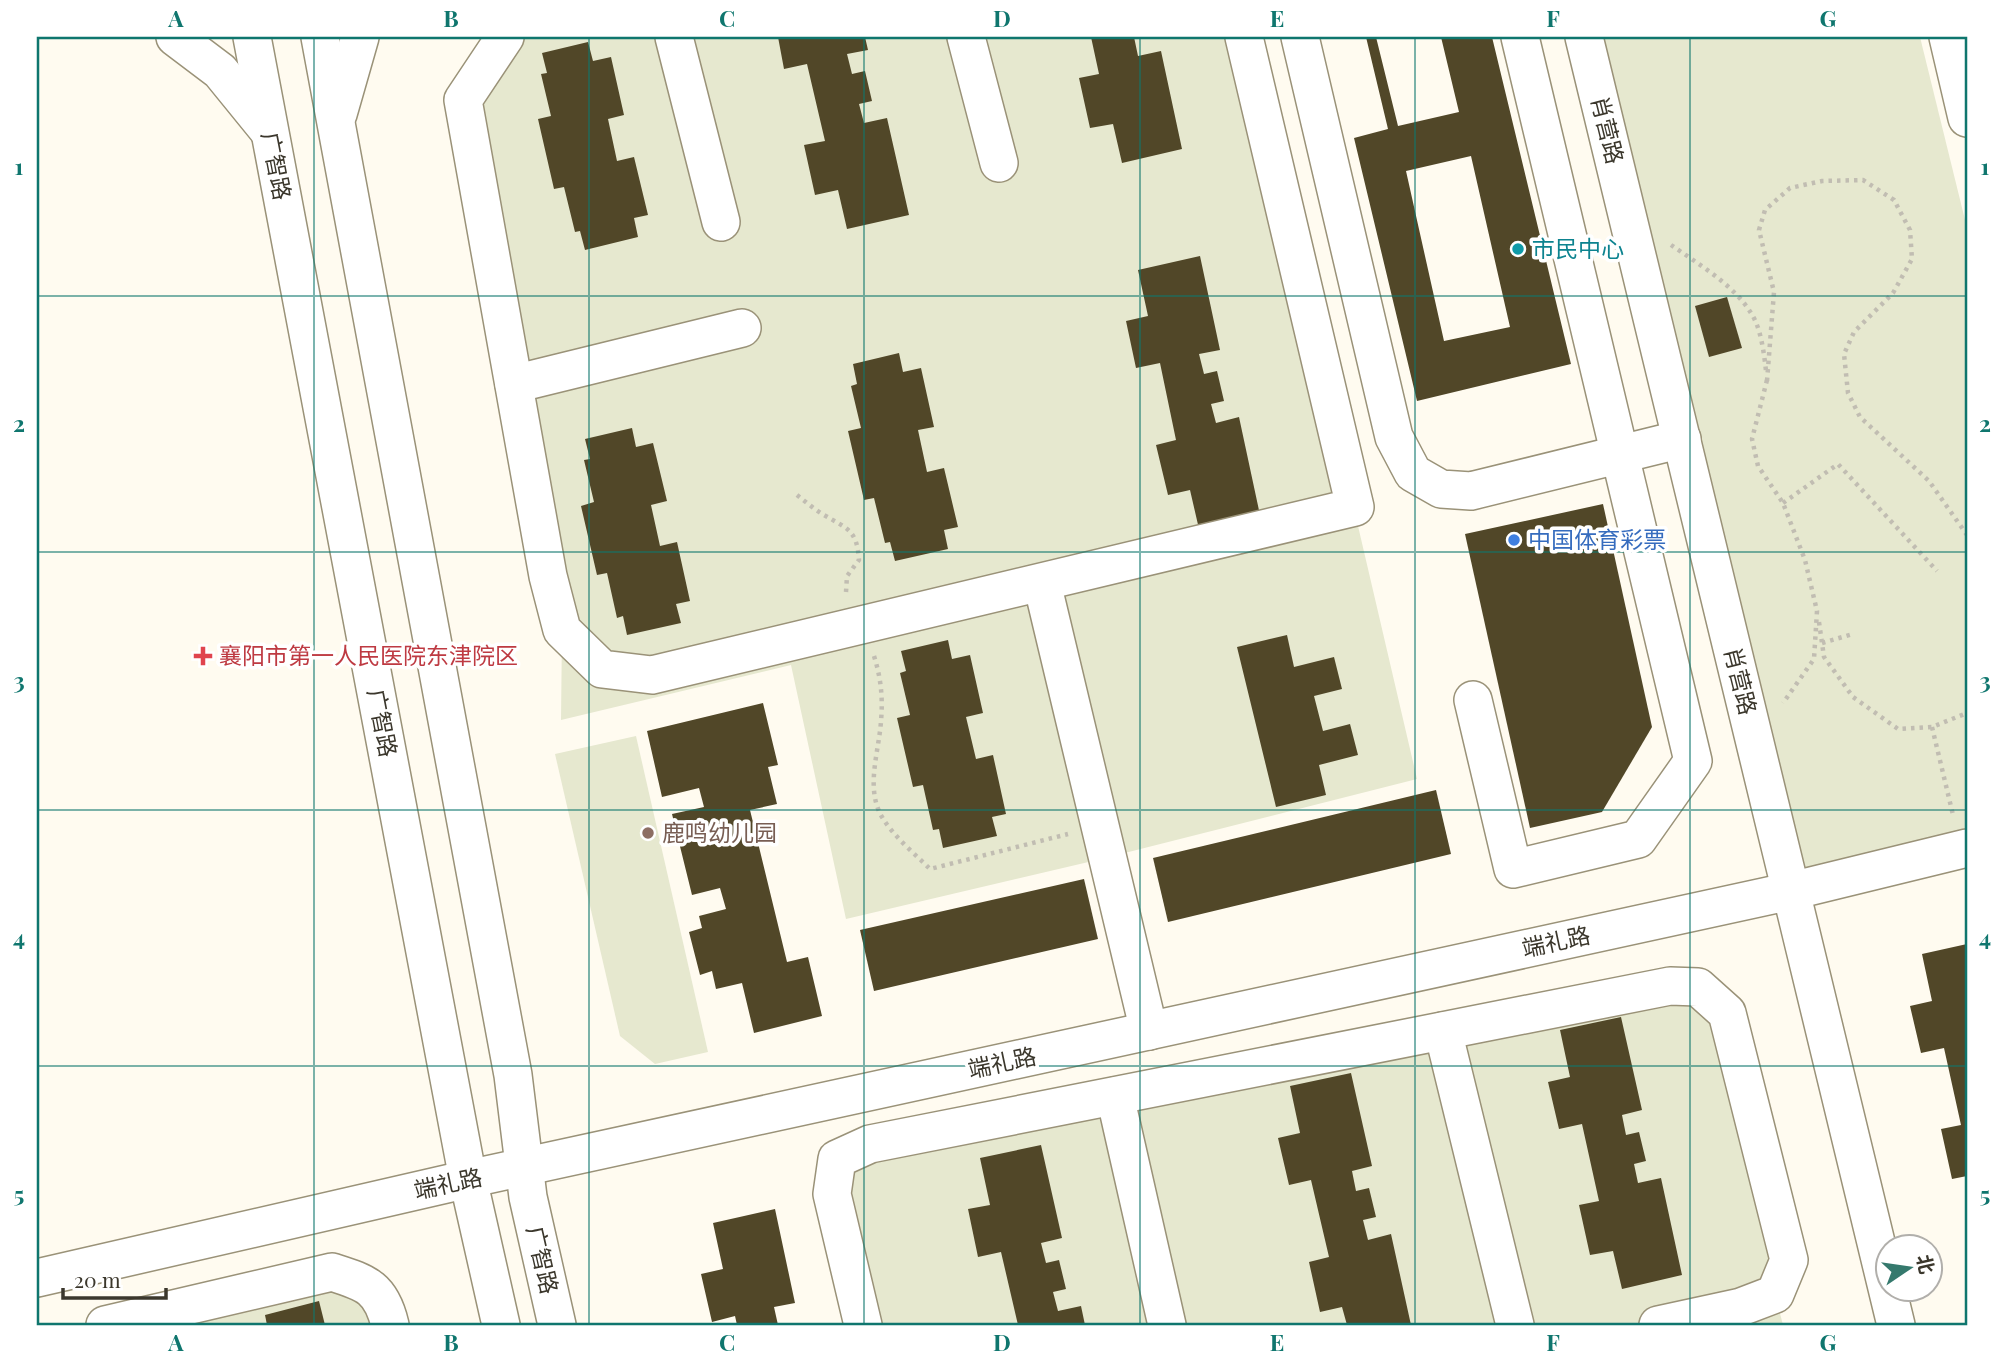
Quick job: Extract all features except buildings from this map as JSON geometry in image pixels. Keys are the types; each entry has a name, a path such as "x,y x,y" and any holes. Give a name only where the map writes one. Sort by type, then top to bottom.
{"street":[{"path":"175,37 220,71 270,132"},
{"name":"广智路","path":"252,37 468,1179 501,1325"},
{"name":"广智路","path":"320,37 510,1062 528,1197 557,1325"},
{"path":"336,122 360,37"},
{"path":"505,37 463,100 548,576 562,630 602,669 652,675 1355,507 1244,37"},
{"path":"674,37 722,222"},
{"path":"967,37 999,163"},
{"path":"1300,37 1394,437 1413,473 1441,489 1471,491 1682,439"},
{"path":"1473,700 1513,869 1638,839 1693,761 1520,37"},
{"name":"肖营路","path":"1584,37 1896,1325"},
{"path":"1948,37 1967,118"},
{"path":"514,384 743,328"},
{"path":"1042,583 1149,1031"},
{"name":"端礼路","path":"37,1278 468,1179 1791,891 1964,849"},
{"path":"863,1325 832,1194 837,1159 870,1144 1670,986 1698,987 1727,1013 1789,1260 1779,1310 1741,1307 1658,1325"},
{"path":"1443,1031 1515,1325"},
{"path":"1115,1096 1167,1325"},
{"path":"105,1325 188,1316 332,1272 368,1284 386,1310 390,1325"}],"path":[{"path":"1967,535 1929,481 1860,417 1847,393 1844,354 1854,332 1893,293 1912,259 1910,230 1894,200 1863,180 1822,181 1790,188 1765,210 1759,230 1774,292 1767,381 1752,439 1758,466 1783,503 1805,560 1824,657 1853,697 1898,729 1932,727 1967,713"},
{"path":"1633,237 1668,243 1717,276 1752,313 1763,351 1767,381"},
{"path":"1783,503 1838,464 1937,571"},
{"path":"797,495 821,514 848,527 857,542 859,560 846,576 846,590 854,627 872,649 881,679 881,720 873,785 881,816 900,840 930,869 1100,826"},
{"path":"1755,743 1814,659 1817,611"},
{"path":"1822,643 1853,634"},
{"path":"1932,727 1964,849"}],"green space":[{"path":"505,37 1244,37 1417,779 1097,860 846,919 791,665 561,720 562,630 463,100"},
{"path":"1584,37 1920,37 1967,228 1967,848 1791,891"},
{"path":"636,736 708,1052 655,1064 620,1036 555,754"},
{"path":"1670,986 1727,1013 1789,1260 1775,1294 1783,1325 863,1325 837,1159"},
{"path":"332,1272 390,1325 106,1325"}],"place":[{"name":"市民中心","path":"1518,249"},
{"name":"中国体育彩票","path":"1514,540"},
{"name":"襄阳市第一人民医院东津院区","path":"203,656"},
{"name":"鹿鸣幼儿园","path":"648,833"}]}
